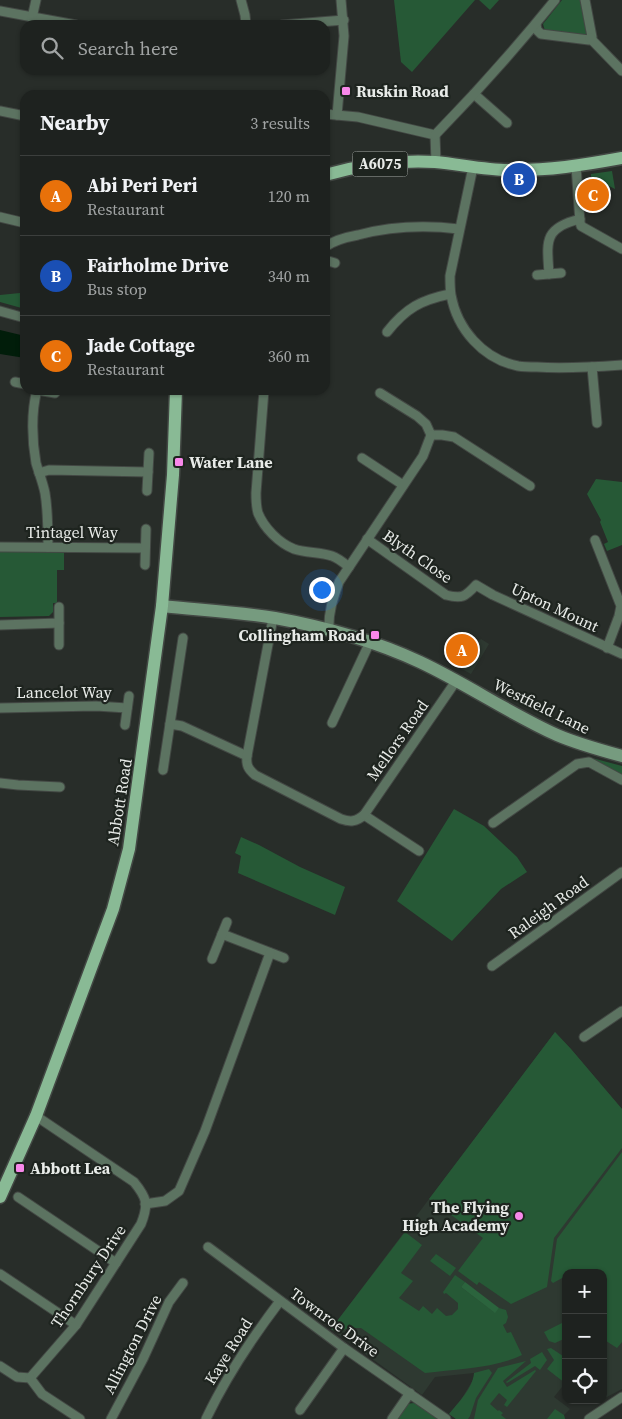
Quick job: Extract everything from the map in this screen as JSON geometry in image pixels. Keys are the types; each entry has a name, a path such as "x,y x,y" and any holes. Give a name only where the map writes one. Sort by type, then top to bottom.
{"main road":[{"name":"A6075","path":"330,174 367,165 407,162 436,162 504,170 535,171 622,158"},
{"name":"Abbott Road","path":"0,1197 36,1116 113,909 129,849 162,606 173,475 176,395"}],"street":[{"path":"32,18 36,0"},
{"path":"240,0 246,20"},
{"path":"337,115 344,36 341,0"},
{"path":"436,162 435,135 474,94 555,0"},
{"path":"585,0 592,37 590,38"},
{"path":"0,11 45,20"},
{"path":"330,21 344,20"},
{"path":"536,24 537,30 541,34 589,40 590,38"},
{"path":"590,38 622,71"},
{"path":"474,94 507,123"},
{"path":"0,111 20,115"},
{"path":"330,114 358,117 435,135"},
{"path":"473,166 450,276 450,294 455,312 465,331 482,350 501,361 518,366 542,368 622,365"},
{"path":"576,166 581,226 622,249"},
{"path":"0,217 20,222"},
{"path":"549,274 548,245 550,237 555,229 561,225 580,219"},
{"path":"330,244 377,230 417,226 459,229"},
{"path":"330,262 335,263"},
{"path":"537,274 561,274"},
{"path":"387,332 398,318 413,306 430,298 450,294"},
{"path":"0,311 20,317"},
{"path":"592,367 597,423"},
{"path":"15,382 20,383"},
{"path":"329,631 330,612 339,582 423,456 431,435 426,424 417,416 380,392"},
{"path":"36,395 33,435 36,461 47,507 48,547"},
{"path":"264,395 256,493 256,506 259,514 264,524 276,538 294,549 333,556 349,567"},
{"path":"431,435 454,437 530,486"},
{"path":"147,491 149,453"},
{"path":"362,458 403,485"},
{"path":"39,473 49,470 148,472"},
{"path":"145,565 146,529"},
{"name":"Blyth Close","path":"367,539 446,595 458,598 468,594 476,585"},
{"path":"595,540 621,606 607,648"},
{"name":"Tintagel Way","path":"0,547 144,548"},
{"name":"Upton Mount","path":"476,585 493,595 622,654"},
{"name":"Westfield Lane","path":"162,606 273,618 308,625 370,642 420,662 501,707 557,735 579,744 622,756"},
{"path":"58,645 60,607"},
{"path":"273,618 247,756 246,763 248,769 255,775 348,822 357,821 364,815 419,851"},
{"path":"0,625 59,623"},
{"path":"164,770 183,638"},
{"path":"332,723 370,642"},
{"name":"Mellors Road","path":"364,815 456,681"},
{"name":"Lancelot Way","path":"125,725 129,696"},
{"name":"Lancelot Way","path":"0,708 96,706 127,708"},
{"path":"170,724 182,726 247,756"},
{"path":"493,823 577,764 589,762 622,780"},
{"path":"0,783 60,787"},
{"name":"Raleigh Road","path":"492,966 622,872"},
{"path":"212,959 227,922"},
{"path":"222,934 284,958"},
{"path":"36,1116 134,1182 144,1194 145,1204 165,1201 179,1191 205,1131 270,953"},
{"path":"584,1037 621,1013"},
{"path":"18,1197 116,1263"},
{"name":"Thornbury Drive","path":"30,1378 76,1326 141,1224 145,1214 145,1204"},
{"name":"Townroe Drive","path":"208,1248 344,1348 446,1419"},
{"path":"0,1274 76,1326"},
{"name":"Allington Drive","path":"111,1419 143,1359 169,1302 182,1283"},
{"name":"Kaye Road","path":"206,1419 250,1341 280,1301"},
{"path":"300,1410 344,1348"},
{"path":"0,1366 17,1377 30,1378 42,1394 80,1419"},
{"path":"392,1419 410,1393"},
{"path":"589,1419 622,1397"}],"shaded area":[{"path":"0,330 20,335 20,357 0,354"},
{"path":"469,635 489,644 471,674 451,663"},
{"name":"The Flying High Academy","path":"555,1032 622,1109 622,1389 607,1397 607,1269 562,1269 562,1387 554,1397 570,1409 564,1415 565,1419 456,1419 449,1414 462,1398 474,1378 474,1373 435,1377 422,1395 331,1329"}],"green space":[{"path":"394,0 475,0 412,72 401,62"},
{"path":"479,0 499,0 490,10"},
{"path":"562,0 581,0 588,34 585,37 545,31 543,24"},
{"path":"612,171 615,189 591,177 591,174"},
{"path":"20,293 20,308 0,302 0,295"},
{"path":"596,479 622,482 622,545 607,551 604,544 608,542 600,522 601,520 587,494"},
{"path":"0,552 64,552 64,570 57,570 57,603 53,603 53,612 49,616 0,617"},
{"path":"592,758 622,766 622,775"},
{"path":"454,809 484,826 517,857 527,872 501,889 452,941 397,901"},
{"path":"241,837 345,887 335,915 238,873 241,856 235,853"},
{"path":"555,1032 622,1109 622,1148 554,1238 547,1287 511,1304 479,1282 477,1285 458,1271 483,1238 429,1199"},
{"path":"622,1152 622,1342 617,1348 607,1342 607,1269 562,1269 562,1278 553,1283 551,1281 557,1239"},
{"path":"405,1232 422,1245 401,1273 413,1281 399,1298 419,1311 423,1306 432,1314 437,1308 446,1316 452,1315 458,1309 458,1303 443,1292 455,1275 465,1282 461,1287 494,1312 499,1308 506,1310 508,1317 503,1325 507,1333 511,1332 522,1355 500,1363 425,1373 361,1328 348,1328 338,1333 331,1329"},
{"path":"436,1254 456,1268 450,1276 430,1261"},
{"path":"465,1282 499,1308 495,1313 461,1287"},
{"path":"562,1323 562,1340 555,1343 549,1341 544,1332"},
{"path":"551,1348 562,1355 562,1381 547,1369 554,1360 547,1349"},
{"path":"542,1352 547,1360 540,1370 535,1366 506,1382 531,1363 530,1359"},
{"path":"526,1361 503,1381 507,1387 536,1371 507,1407 504,1405 507,1400 499,1393 490,1404 503,1413 501,1415 506,1419 474,1419 478,1400 498,1368"},
{"path":"489,1369 492,1373 476,1398 468,1419 456,1419 449,1414 468,1390 474,1373"},
{"path":"414,1403 440,1419 395,1419 407,1404"},
{"path":"555,1409 564,1415 565,1419 547,1419"}],"place":[{"name":"Ruskin Road","path":"346,91"},
{"name":"Fairholme Drive","path":"519,179"},
{"name":"Jade Cottage","path":"593,195"},
{"name":"Water Lane","path":"179,462"},
{"name":"Collingham Road","path":"375,635"},
{"name":"Abi Peri Peri","path":"462,650"},
{"name":"Abbott Lea","path":"20,1168"},
{"name":"The Flying High Academy","path":"519,1216"}]}
